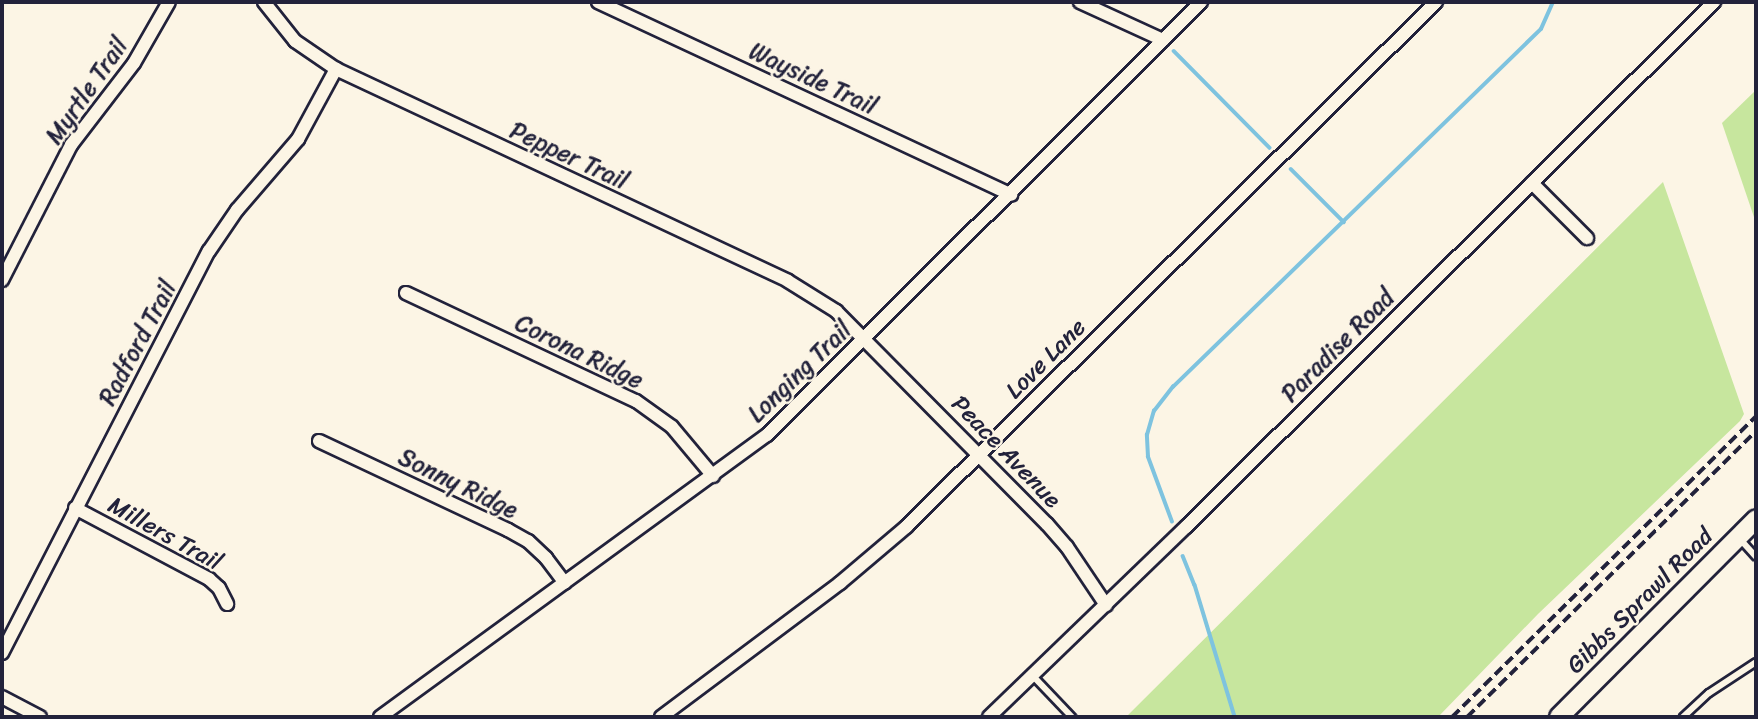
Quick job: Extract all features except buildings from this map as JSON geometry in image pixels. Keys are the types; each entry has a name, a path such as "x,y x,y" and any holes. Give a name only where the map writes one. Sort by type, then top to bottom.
{"main road":[{"name":"Gibbs Sprawl Road","path":"1559,717 1756,519"}],"street":[{"name":"Myrtle Trail","path":"2,279 71,145 134,63 169,2"},
{"name":"Pepper Trail","path":"264,2 295,41 336,69 788,281 836,311 864,339"},
{"name":"Wayside Trail","path":"598,2 1011,195"},
{"path":"1080,2 1163,40"},
{"name":"Longing Trail","path":"380,717 767,435 1011,195 1201,2"},
{"name":"Love Lane","path":"669,715 840,583 906,527 1436,2"},
{"name":"Paradise Road","path":"989,717 1164,549 1714,2"},
{"name":"Radford Trail","path":"2,653 75,508 222,230 298,139 336,69"},
{"path":"1532,183 1587,238"},
{"name":"Corona Ridge","path":"406,293 636,401 671,427 713,476"},
{"name":"Peace Avenue","path":"864,339 948,421 978,457 1054,532 1106,605"},
{"name":"Sonny Ridge","path":"319,441 528,541 546,558 565,583"},
{"name":"Millers Trail","path":"75,508 209,579 219,588 227,604"},
{"path":"2,697 40,717"}],"lane":[{"path":"1738,537 1756,557"},
{"path":"1683,717 1709,693 1756,662"},
{"path":"1033,676 1072,717"}],"green space":[{"path":"1756,90 1756,223 1722,123"},
{"path":"1663,182 1744,414 1740,421 1538,614 1438,717 1126,717"}],"waterway":[{"path":"1172,522 1148,457 1147,435 1154,411 1173,387 1541,29 1553,2"},
{"path":"1174,51 1270,148"},
{"path":"1291,169 1344,222"},
{"path":"1183,556 1195,585 1235,717"}],"railway":[{"path":"1452,717 1756,416"},
{"path":"1467,717 1756,431"}]}
